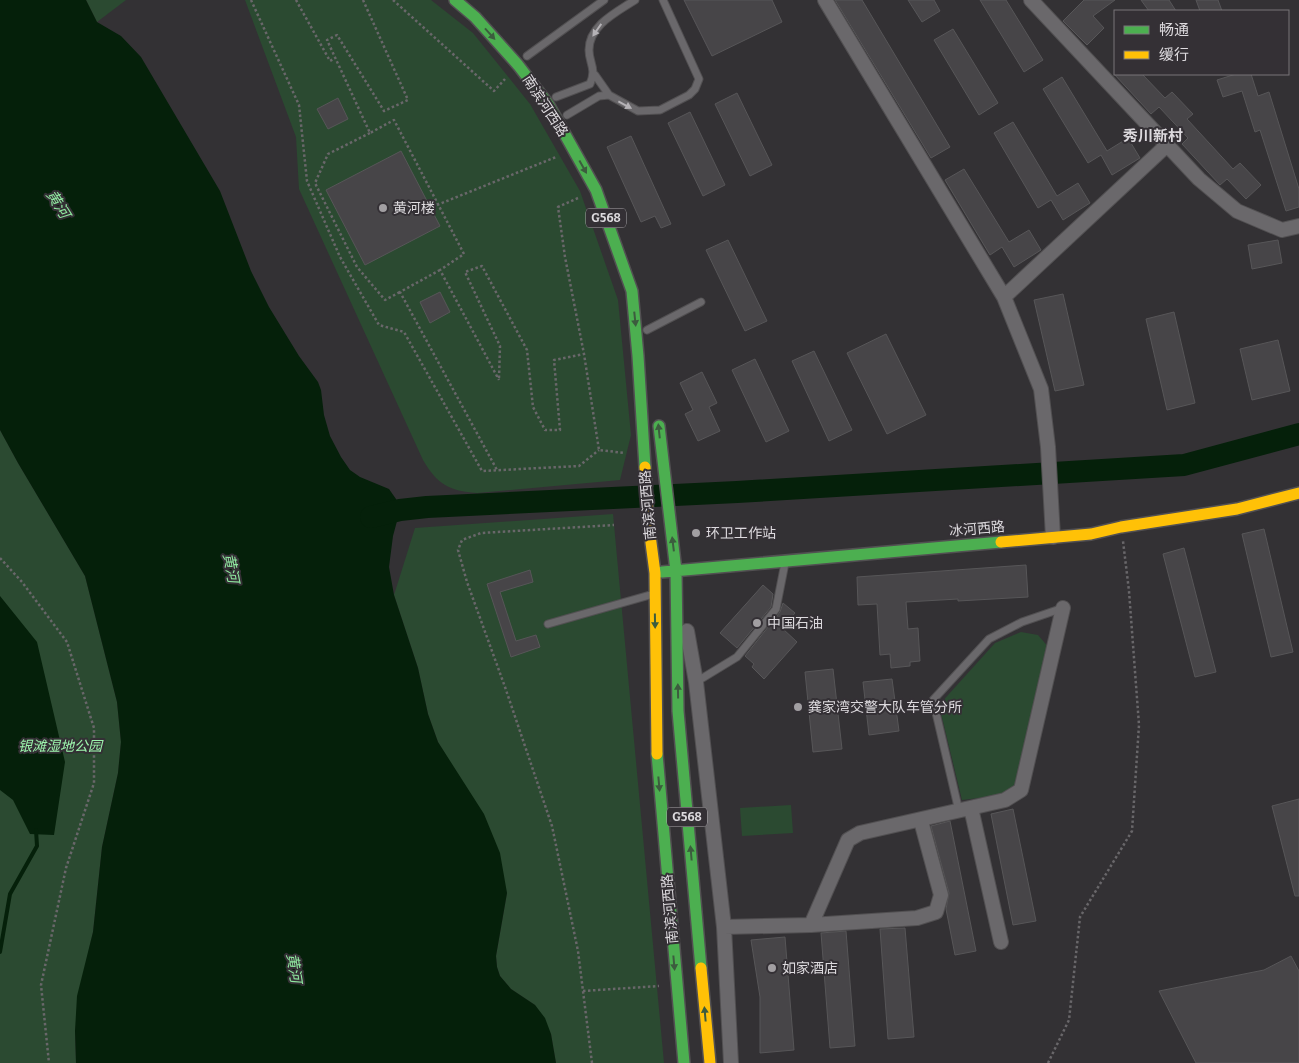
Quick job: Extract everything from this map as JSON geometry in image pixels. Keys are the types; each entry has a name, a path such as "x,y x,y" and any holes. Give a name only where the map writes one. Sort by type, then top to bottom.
{"main road":[{"name":"南滨河西路","path":"455,0 476,17 518,65 548,104 596,190 632,291 648,520 655,573 657,762 684,1063"},
{"name":"南滨河西路","path":"554,93 606,186 641,290 648,334"},
{"name":"南滨河西路","path":"657,414 676,571 678,711 710,1063"},
{"name":"冰河西路","path":"655,573 1091,534 1121,527 1237,509 1299,493"}],"street":[{"path":"825,0 1004,297 1041,388 1048,447 1053,537"},
{"path":"1031,0 1199,179 1236,211 1282,230 1299,226"},
{"path":"1004,297 1167,145"},
{"name":"南滨河西路","path":"676,571 696,682 724,926 731,1063"},
{"path":"811,925 848,840 860,833 921,821 1005,800 1021,790 1063,608"},
{"path":"965,810 1001,942"},
{"path":"724,926 811,925 917,918 936,912 941,895 921,821"}],"lane":[{"path":"526,56 604,0"},
{"path":"635,0 600,24 592,36 589,50 594,74 609,95 638,111 660,110 689,96 695,89 699,79 662,0"},
{"path":"554,93 590,84 594,74"},
{"path":"567,115 599,96 609,95"},
{"path":"648,334 701,302"},
{"path":"696,682 737,657 776,610 786,561"},
{"path":"548,624 655,594"},
{"path":"965,810 933,700 989,639 1022,622 1063,608"}],"path":[{"path":"251,0 299,105 307,181 340,257 380,325 404,332 482,471 579,466 599,450 644,454"},
{"path":"296,0 330,61 336,58"},
{"path":"363,0 408,100 384,111 337,35 327,40 370,133"},
{"path":"393,0 494,91 518,65"},
{"path":"394,120 464,254 440,270 385,300 357,267 315,184 328,154 370,133 394,120"},
{"path":"437,204 573,150"},
{"path":"596,190 558,207 599,450"},
{"path":"440,270 499,380 500,346 465,272 482,266 527,350 533,407 545,430 560,430 554,360 584,354"},
{"path":"400,292 497,470"},
{"path":"592,1063 578,951 552,826 467,582 458,550 462,540 481,532 614,525"},
{"path":"1048,1063 1069,1020 1080,917 1132,831 1139,725 1129,591 1121,527"},
{"path":"0,558 22,582 67,642 94,728 94,783 66,868 41,985 49,1063"},
{"path":"583,991 676,984"}],"green space":[{"path":"86,0 126,0 97,22"},
{"path":"245,0 431,0 473,33 530,104 580,191 618,300 631,435 620,480 477,493 451,488 433,475 423,460 299,189 296,137"},
{"name":"银滩湿地公园","path":"0,430 85,576 117,702 121,742 118,773 102,847 93,932 86,962 75,1031 76,1063 0,1063"},
{"path":"613,514 664,1063 556,1063 551,1034 535,1005 511,989 500,976 496,956 507,893 454,769 438,742 428,714 418,668 394,595 415,528"},
{"path":"1021,632 1038,635 1050,649 1016,783 1004,795 962,800 939,705 995,643"},
{"path":"791,805 793,833 742,836 740,808"}],"water":[{"name":"黄河","path":"0,0 86,0 97,22 121,36 141,57 220,191 251,271 269,307 299,356 318,382 330,436 341,457 350,470 360,477 389,489 396,499 400,510 393,536 389,567 394,595 418,668 428,714 438,742 484,814 500,853 507,893 496,956 497,967 500,976 511,989 535,1005 545,1018 551,1034 556,1063 76,1063 77,996 93,932 102,847 118,773 121,742 117,702 85,576 0,430"},
{"path":"0,596 37,642 65,762 54,835 30,834 13,800 0,790"}],"building":[{"path":"684,0 772,0 782,22 712,56"},
{"path":"835,0 862,0 950,147 931,158"},
{"path":"908,0 934,0 940,11 922,22"},
{"path":"980,0 1006,0 1043,60 1024,72"},
{"path":"1084,0 1115,0 1093,16 1104,28 1087,45 1063,21"},
{"path":"1141,0 1169,0 1175,10 1148,10"},
{"path":"1196,0 1218,0 1222,10 1200,10"},
{"path":"953,29 998,103 979,115 934,40"},
{"path":"1115,75 1143,75 1165,98 1172,92 1193,114 1187,119 1233,169 1240,163 1261,185 1246,199 1227,179 1220,185 1182,144 1188,138 1159,107 1151,114"},
{"path":"1233,75 1251,75 1258,96 1269,92 1299,189 1299,207 1286,211 1260,130 1255,132 1242,91 1223,97 1217,80"},
{"path":"1062,77 1107,151 1128,138 1140,158 1112,175 1101,155 1088,163 1043,89"},
{"path":"737,93 772,165 750,176 715,104"},
{"path":"338,98 348,119 328,129 317,109"},
{"path":"690,112 725,185 703,196 668,123"},
{"path":"1013,122 1057,196 1078,183 1090,203 1063,220 1051,200 1038,208 994,133"},
{"path":"631,136 671,224 661,228 655,216 641,222 607,147"},
{"name":"黄河楼","path":"401,151 440,226 365,265 326,190"},
{"path":"964,169 1009,242 1029,230 1041,250 1014,267 1002,247 990,255 945,180"},
{"path":"728,240 767,321 745,331 706,250"},
{"path":"1278,240 1282,263 1252,269 1248,245"},
{"path":"440,292 450,312 430,323 420,302"},
{"path":"1063,294 1084,385 1055,391 1034,300"},
{"path":"1174,312 1195,403 1167,410 1146,319"},
{"path":"886,334 926,415 887,434 847,353"},
{"path":"1278,340 1290,391 1252,400 1240,349"},
{"path":"814,351 852,430 829,441 792,361"},
{"path":"755,359 789,431 766,442 732,370"},
{"path":"702,372 717,403 709,407 720,431 698,441 685,414 693,410 680,383"},
{"path":"1264,529 1293,652 1271,657 1242,534"},
{"path":"1184,548 1216,672 1195,677 1163,554"},
{"path":"1026,565 1028,597 906,602 908,629 918,628 920,661 910,662 910,666 891,668 890,654 880,655 877,604 858,605 857,577"},
{"path":"530,570 533,582 500,592 516,641 536,635 540,647 511,657 487,584"},
{"path":"763,585 773,594 771,607 737,648 720,633"},
{"path":"783,603 795,613 782,628 797,642 764,679 752,667 754,664 745,656 780,612"},
{"path":"833,669 842,749 813,752 805,672"},
{"path":"892,679 899,731 869,735 863,682"},
{"path":"1299,799 1299,896 1295,896 1272,806"},
{"path":"1013,809 1036,921 1013,925 991,814"},
{"path":"950,821 976,951 955,955 946,909 949,893 931,826"},
{"path":"905,928 914,1037 888,1039 880,929"},
{"path":"846,931 855,1046 830,1048 821,933"},
{"name":"如家酒店","path":"785,937 794,1050 760,1053 760,997 751,940"},
{"path":"1291,956 1299,971 1299,1063 1196,1063 1159,991 1264,970"}],"waterway":[{"path":"371,517 400,510 427,507 737,492 1184,465 1299,434"},
{"path":"0,952 10,894 37,846 36,830"}],"traffic: fast":[{"path":"455,0 475,17 518,65 548,104 596,190 632,291 645,467"},
{"path":"659,426 676,571 678,711 701,968"},
{"path":"662,572 1001,542"},
{"path":"657,754 684,1063"}],"traffic: slow":[{"path":"645,467 648,520 655,573 657,754"},
{"path":"1001,542 1091,534 1121,527 1237,509 1299,493"},
{"path":"701,968 710,1063"}],"place":[{"name":"黄河楼","path":"383,208"},
{"name":"环卫工作站","path":"696,533"},
{"name":"中国石油","path":"757,623"},
{"name":"龚家湾交警大队车管分所","path":"798,707"},
{"name":"如家酒店","path":"772,968"}],"district":[{"name":"秀川新村","path":"1153,136"}]}
